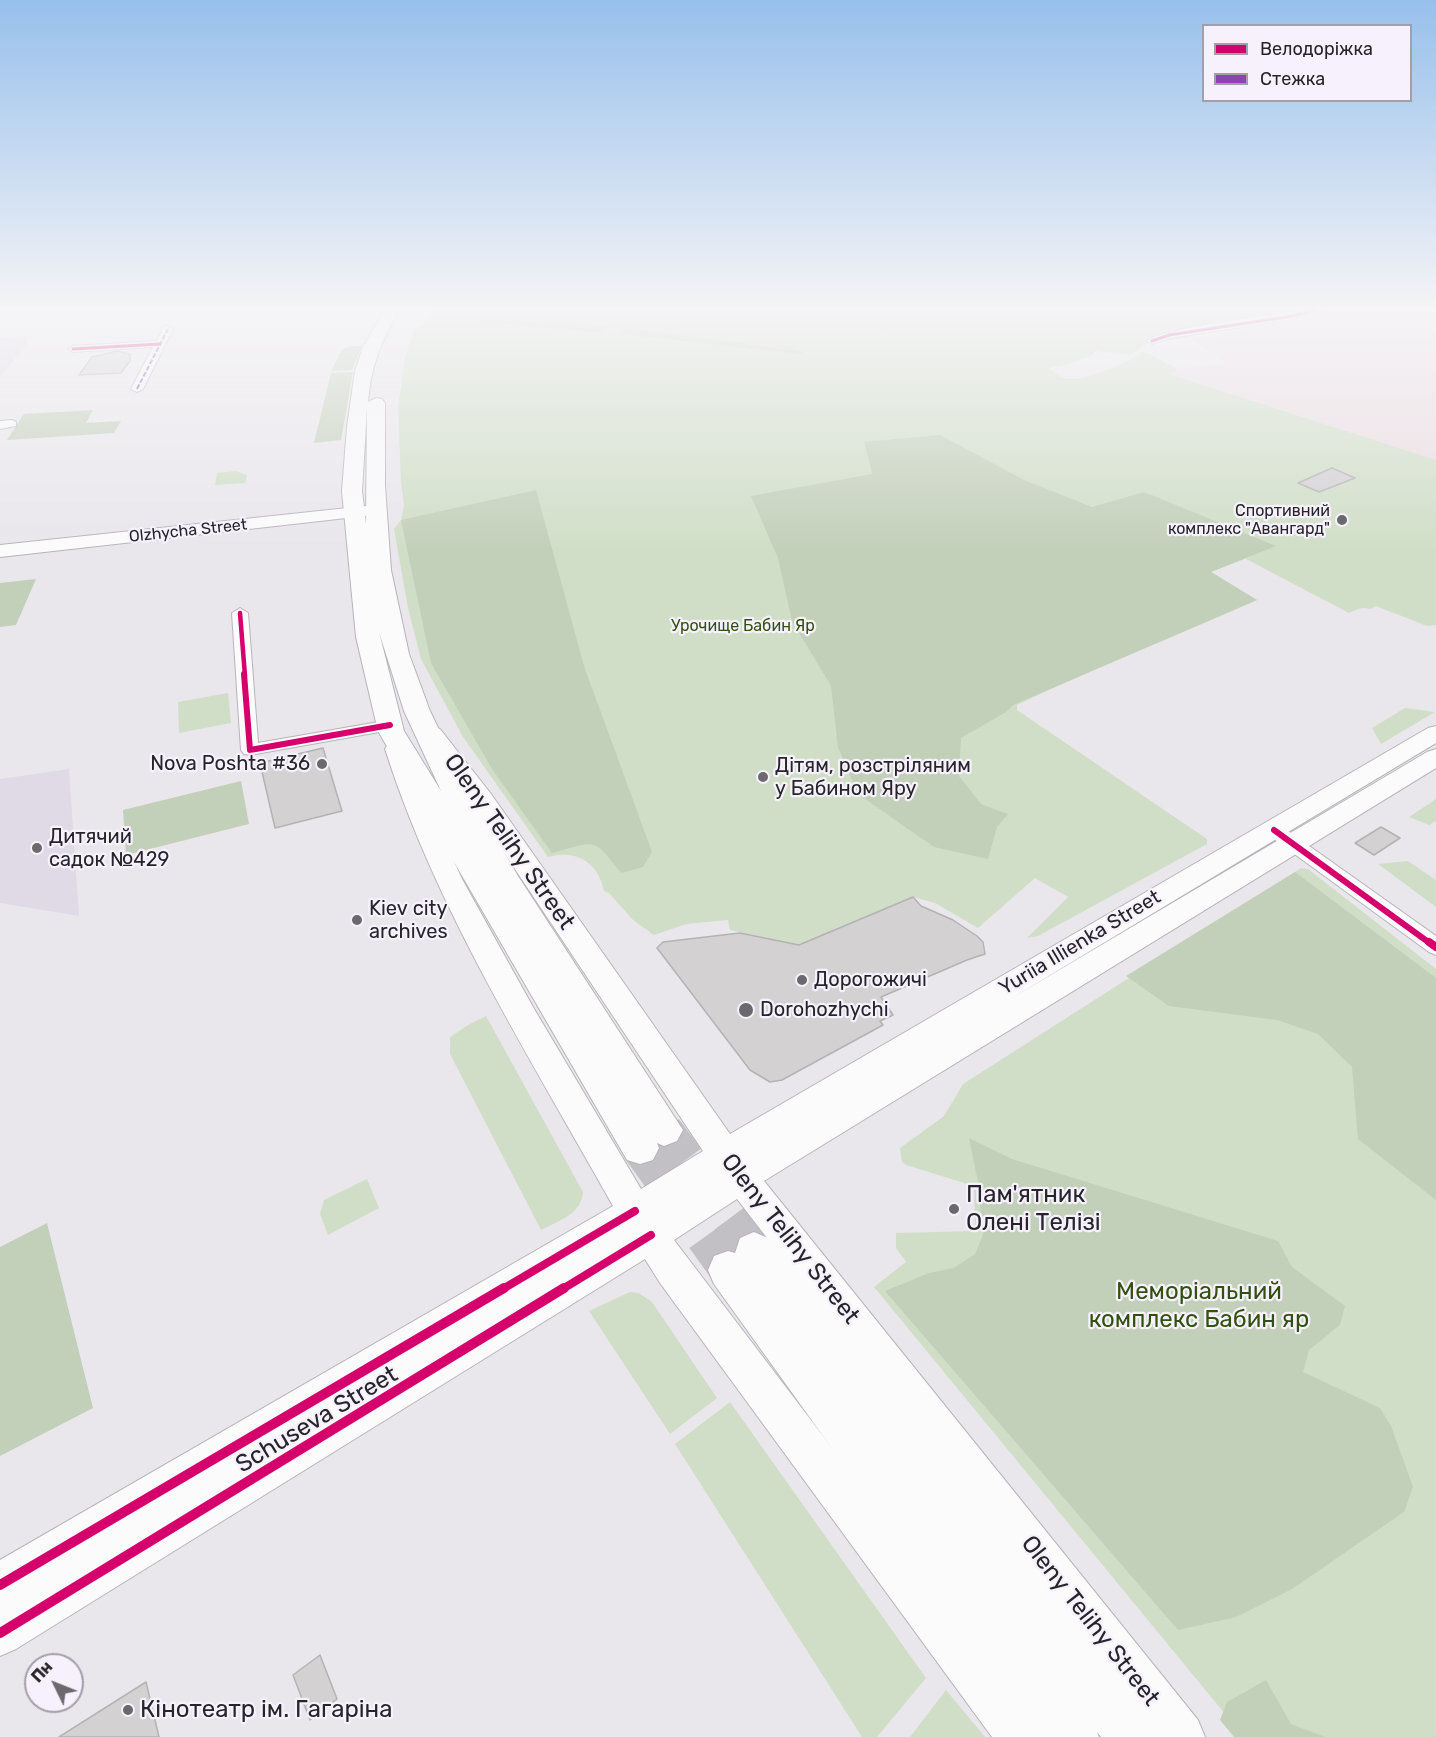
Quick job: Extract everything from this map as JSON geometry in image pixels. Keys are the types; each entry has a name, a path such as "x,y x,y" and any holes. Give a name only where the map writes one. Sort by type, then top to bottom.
{"main road":[{"name":"Oleny Telihy Street","path":"361,388 356,427 353,513 368,638 391,728 416,807 448,879 522,1016 673,1271 1022,1737"},
{"name":"Oleny Telihy Street","path":"378,388 375,427 376,510 383,593 389,624 406,683 444,774 534,930 664,1130"},
{"name":"Olzhycha Street","path":"0,551 376,510"},
{"name":"Oleny Telihy Street","path":"423,722 482,800 733,1166 1181,1737"},
{"name":"Oleny Telihy Street","path":"391,728 640,1148"},
{"name":"Yuriia Illienka Street","path":"1284,837 1436,733"},
{"name":"Yuriia Illienka Street","path":"643,1223 733,1166 1284,837 1436,757"},
{"name":"Schuseva Street","path":"0,1585 643,1223"},
{"name":"Schuseva Street","path":"0,1633 596,1270 643,1223"},
{"name":"Oleny Telihy Street","path":"1072,1737 741,1261 1135,1737"}],"street":[{"path":"240,613 250,750 391,728"},
{"path":"1284,837 1436,947"}],"shaded area":[{"path":"1215,388 1436,388 1436,460"},
{"name":"Дитячий садок №429","path":"69,769 79,916 0,903 0,779"}],"green space":[{"path":"327,388 350,388 341,440 314,443"},
{"name":"Урочище Бабин Яр","path":"401,388 1213,388 1436,460 1436,625 1427,626 1376,606 1349,613 1246,559 1252,556 1211,572 1257,600 1017,705 1017,710 1207,839 1207,844 1038,936 1027,938 1068,897 1035,878 978,928 935,903 913,897 799,945 730,930 728,920 686,924 654,935 633,920 609,893 604,891 597,872 591,865 568,855 548,857 463,737 421,659 408,608 394,529 401,520 404,505 398,407"},
{"path":"93,410 86,423 121,421 114,433 7,440 24,414"},
{"path":"940,435 1024,480 1092,507 1144,492 1276,546 1211,572 1257,600 1013,705 1006,712 961,738 959,776 981,804 1008,814 997,827 988,859 934,847 858,794 838,747 831,686 792,621 778,558 751,496 872,474 864,442"},
{"path":"236,471 247,475 245,483 215,485 217,473"},
{"path":"536,490 584,666 652,852 643,867 621,873 605,853 592,845 586,844 552,853 492,769 431,663 401,520"},
{"path":"36,579 16,625 0,627 0,583"},
{"path":"228,693 231,723 179,733 178,702"},
{"path":"1405,708 1435,712 1381,744 1372,728"},
{"path":"241,781 249,824 126,855 123,810"},
{"path":"1436,799 1436,821 1429,825 1409,817"},
{"path":"1408,861 1436,880 1436,907 1378,864"},
{"name":"Меморіальний комплекс Бабин яр","path":"1301,868 1308,869 1436,969 1436,1737 1244,1737 874,1287 906,1262 896,1248 896,1233 975,1231 974,1186 906,1165 902,1162 900,1148 944,1116 963,1084"},
{"path":"1295,872 1436,978 1436,1200 1358,1139 1352,1067 1318,1034 1277,1020 1169,1006 1126,976"},
{"path":"486,1016 583,1192 582,1200 574,1211 541,1230 450,1054 450,1037"},
{"path":"969,1138 1012,1159 1278,1241 1292,1267 1345,1306 1340,1325 1309,1350 1303,1372 1380,1408 1391,1426 1413,1487 1404,1512 1292,1589 1236,1617 1178,1630 885,1291 929,1273 954,1268 975,1254 983,1235 978,1182"},
{"path":"367,1179 379,1208 328,1235 320,1214 324,1200"},
{"path":"47,1223 93,1408 0,1456 0,1247"},
{"path":"630,1292 639,1293 652,1302 717,1398 670,1434 589,1311"},
{"path":"730,1402 926,1678 877,1737 862,1737 675,1444"},
{"path":"1266,1680 1291,1724 1325,1737 1234,1737 1220,1720 1227,1702"},
{"path":"946,1690 985,1737 910,1737"}],"building":[{"path":"1332,468 1355,478 1319,492 1298,483"},
{"path":"323,748 342,811 275,828 260,763"},
{"path":"1381,827 1400,838 1374,855 1355,843"},
{"name":"Дорогожичі","path":"913,897 921,906 953,920 977,936 983,942 985,954 881,997 893,1015 880,1021 883,1025 782,1080 770,1082 750,1070 657,948 663,942 740,933 799,945"},
{"path":"320,1655 337,1699 310,1720 293,1675"},
{"name":"Кінотеатр ім. Гагаріна","path":"146,1682 159,1737 59,1737"}],"tunnel":[{"path":"664,1130 754,1251"},
{"path":"640,1148 728,1270"}],"cycle path":[{"path":"240,613 250,750 390,725"},
{"path":"1274,830 1436,947"},
{"path":"0,1585 635,1211"},
{"path":"0,1633 651,1235"}],"place":[{"name":"Спортивний комплекс \"Авангард\"","path":"1342,520"},
{"name":"Nova Poshta #36","path":"322,764"},
{"name":"Дітям, розстріляним у Бабином Яру","path":"763,777"},
{"name":"Дитячий садок №429","path":"37,848"},
{"name":"Kiev city archives","path":"357,920"},
{"name":"Дорогожичі","path":"802,980"},
{"name":"Dorohozhychi","path":"746,1010"},
{"name":"Пам'ятник Олені Телізі","path":"954,1209"},
{"name":"Кінотеатр ім. Гагаріна","path":"128,1710"}]}
